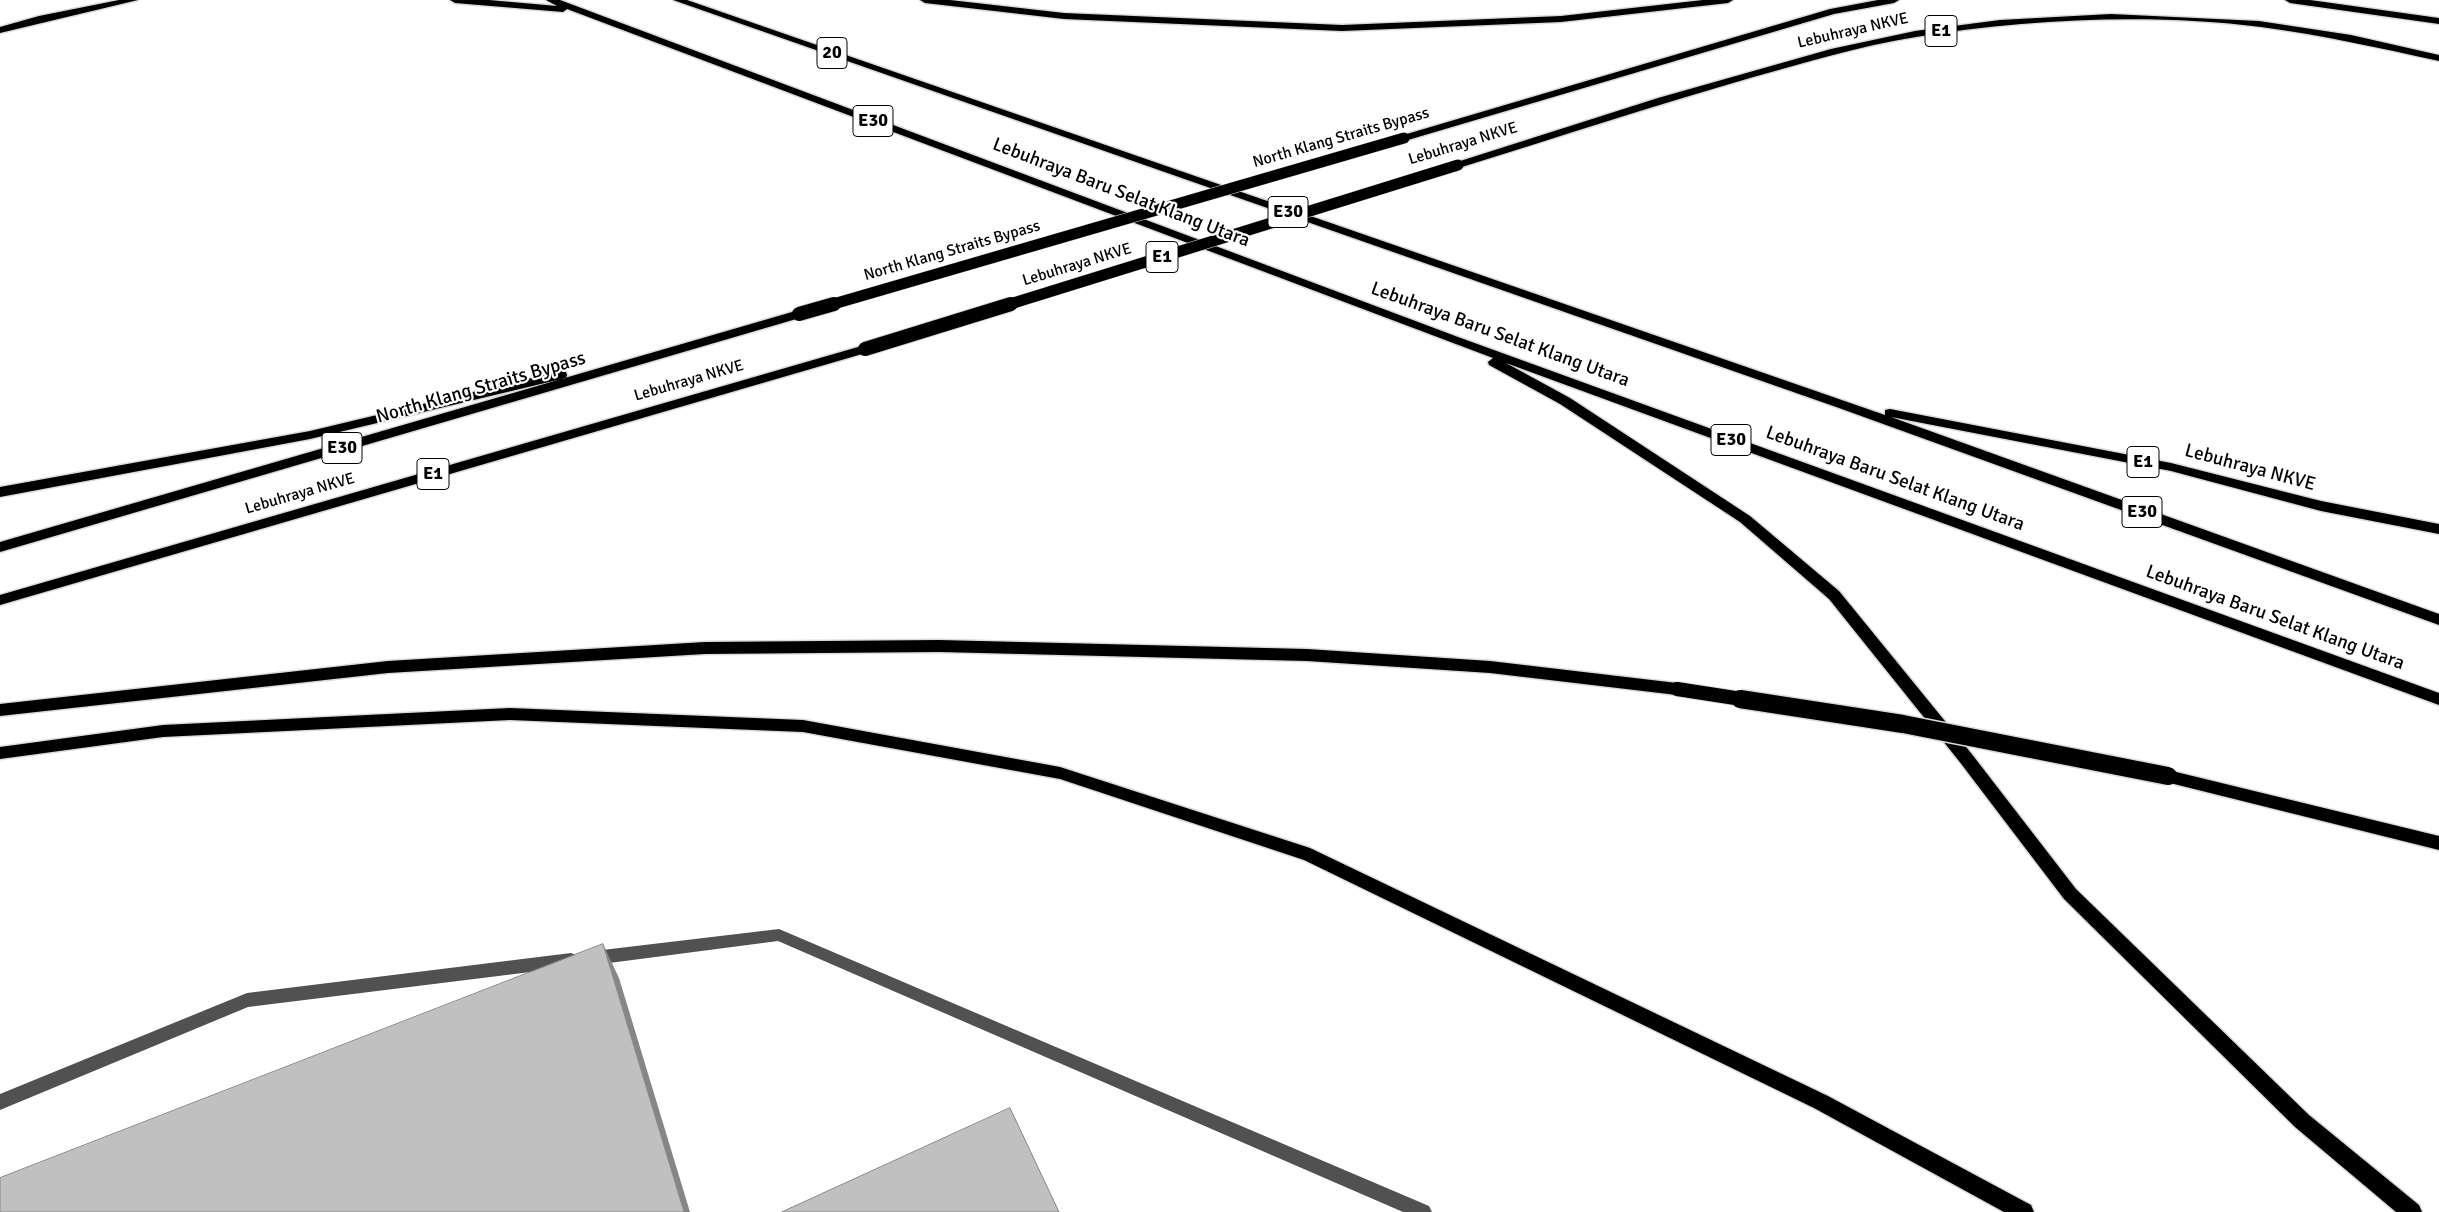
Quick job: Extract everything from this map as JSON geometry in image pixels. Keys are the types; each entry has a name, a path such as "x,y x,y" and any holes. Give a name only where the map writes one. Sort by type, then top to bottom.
{"highway":[{"path":"0,30 39,19 133,0"},
{"path":"455,0 577,10"},
{"name":"Lebuhraya Baru Selat Klang Utara","path":"551,0 1454,340 2439,699"},
{"name":"Lebuhraya Baru Selat Klang Utara","path":"678,0 1844,405 2439,620"},
{"path":"925,0 1064,16 1342,28 1561,19 1728,0"},
{"name":"North Klang Straits Bypass","path":"0,546 683,349 1833,11 1894,0"},
{"path":"2290,0 2439,20"},
{"path":"2354,0 2439,20"},
{"name":"Lebuhraya NKVE","path":"0,600 865,349 1662,100 1830,52 1915,34 2000,24 2110,17 2185,19 2259,24 2351,38 2439,58"},
{"path":"1454,340 1565,401 1745,519 1834,595 1965,757 2070,894 2302,1122 2412,1212"},
{"path":"0,492 310,435 581,370 683,349"},
{"name":"Lebuhraya NKVE","path":"1844,405 2172,467 2322,506 2439,530"},
{"path":"0,710 388,667 705,648 939,646 1306,655 1490,667 1677,689 1903,724 2168,776 2439,842"},
{"path":"0,753 163,731 510,714 803,726 1060,773 1310,855 1821,1102 2024,1212"}],"lane":[{"path":"0,1102 247,1000 779,935 1423,1212"}],"building":[{"path":"603,944 684,1212 0,1212 0,1178"},
{"path":"1010,1108 1059,1212 782,1212"}]}
